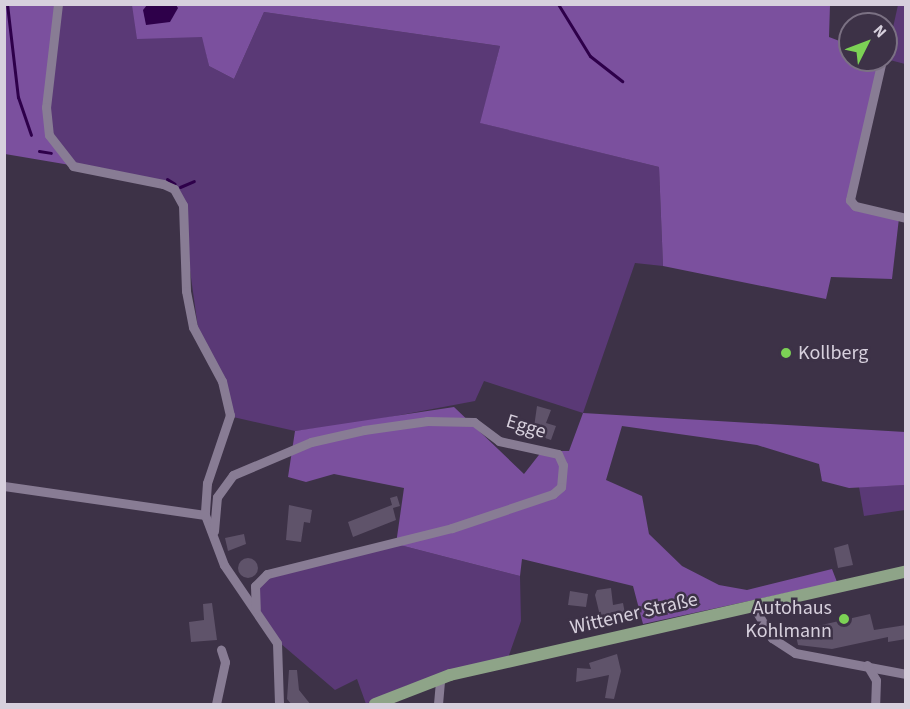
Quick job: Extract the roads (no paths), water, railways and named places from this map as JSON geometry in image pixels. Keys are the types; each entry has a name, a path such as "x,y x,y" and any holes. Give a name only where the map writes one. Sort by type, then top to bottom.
{"main road":[{"name":"Wittener Straße","path":"375,705 391,701 440,679 906,571"}],"street":[{"path":"58,4 46,107 49,135 73,166 163,184 174,189 183,205 186,291 193,327 222,381 230,415 207,483 205,515 217,551 272,630 281,657 279,705"},
{"path":"879,72 850,200 855,206 901,217"},
{"name":"Egge","path":"217,551 214,505 226,480 311,442 364,430 454,420 474,422 514,446 558,454 563,465 561,487 553,494 452,528 411,534 267,574 255,586 256,610"},
{"path":"4,486 205,515"},
{"path":"754,607 783,648 906,674"},
{"path":"216,705 225,662 221,650"},
{"path":"867,665 876,680 874,705"},
{"path":"438,705 440,679"}],"waterway":[{"path":"7,4 18,97 31,135"},
{"path":"558,4 590,56 622,81"},
{"path":"39,151 51,153"},
{"path":"167,179 175,184"},
{"path":"180,187 194,181"}],"place":[{"name":"Kollberg","path":"786,353"},
{"name":"Autohaus Kohlmann","path":"844,619"}]}
